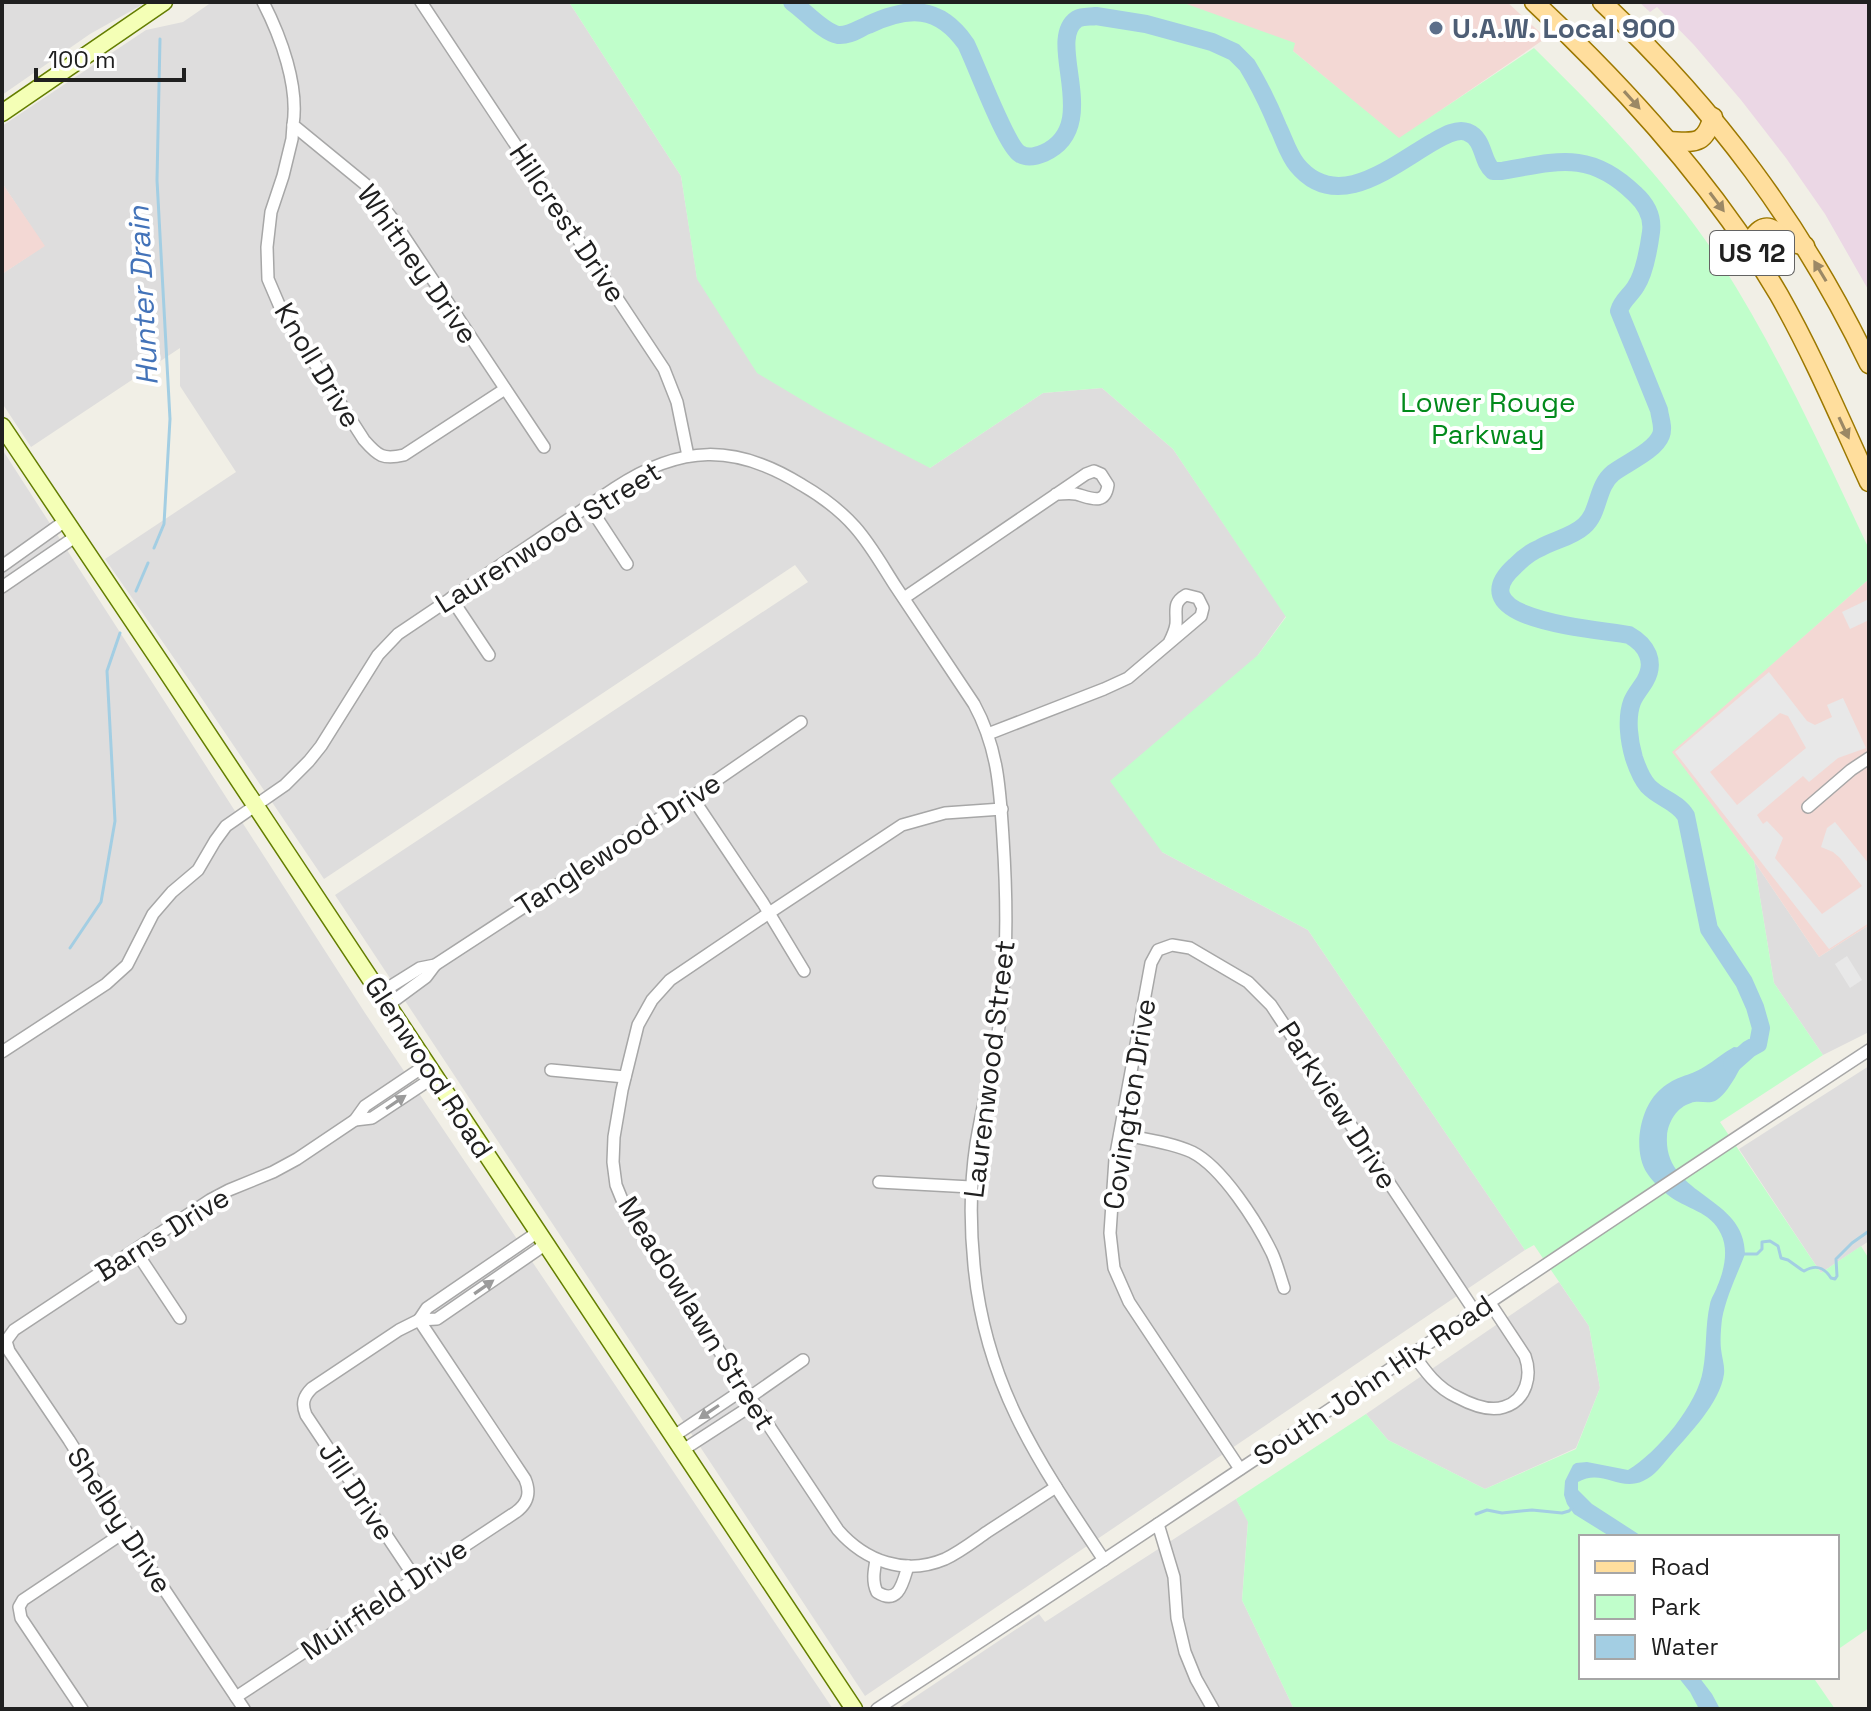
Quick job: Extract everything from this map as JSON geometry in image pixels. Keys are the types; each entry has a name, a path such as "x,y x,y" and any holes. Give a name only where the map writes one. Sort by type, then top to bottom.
{"main road":[{"name":"US 12","path":"1602,2 1669,67 1713,117 1769,192 1846,316 1869,364"},
{"name":"US 12","path":"1541,5 1669,141 1748,246 1804,342 1869,482"},
{"path":"1669,141 1698,141 1704,138 1713,117"},
{"path":"1748,246 1760,230 1766,228 1773,229 1784,240 1805,246"}],"street":[{"path":"2,113 164,2"},
{"path":"263,2 285,55 295,114 293,125"},
{"name":"Hillcrest Drive","path":"421,2 664,369 677,402 688,456"},
{"name":"Whitney Drive","path":"293,125 365,184 391,217 544,447"},
{"name":"Knoll Drive","path":"293,125 283,176 271,212 267,247 268,279 283,314 364,440 379,455 388,458 404,455 505,389"},
{"name":"Glenwood Road","path":"2,426 854,1709"},
{"name":"Laurenwood Street","path":"2,1052 106,984 127,965 145,928 164,901 198,870 226,826 285,785 309,761 386,645 398,634 648,468 688,456 718,455 752,460 771,467 808,488 836,508 854,526 974,704 988,734 998,769 1007,903 1005,975 999,1025 971,1187 974,1268 988,1343 1017,1420 1038,1459 1104,1560"},
{"path":"904,598 1056,494"},
{"path":"589,506 627,564"},
{"path":"2,566 65,521"},
{"path":"2,587 75,537"},
{"path":"12,558 23,572"},
{"path":"451,598 489,655"},
{"path":"988,734 1112,686 1138,670 1169,643"},
{"name":"Tanglewood Drive","path":"384,999 420,968 435,965 801,722"},
{"path":"1808,807 1869,758"},
{"path":"692,797 804,971"},
{"name":"Meadowlawn Street","path":"1002,809 945,813 902,825 683,970 658,992 638,1025 625,1077 613,1151 614,1173 627,1212 849,1543 876,1560 891,1565 908,1566 937,1561 951,1556 1056,1487"},
{"name":"Parkview Drive","path":"1162,947 1178,945 1190,948 1248,982 1271,1005 1475,1312"},
{"name":"Covington Drive","path":"1162,947 1154,954 1151,963 1115,1159 1110,1233 1112,1256 1129,1302 1240,1469"},
{"name":"South John Hix Road","path":"877,1709 1869,1050"},
{"path":"551,1070 625,1077"},
{"name":"Barns Drive","path":"14,1330 210,1200 286,1166 355,1120 365,1106 430,1071"},
{"path":"1120,1134 1178,1147 1194,1153 1217,1170 1272,1254 1284,1288"},
{"path":"879,1182 971,1187"},
{"path":"419,1320 427,1308 542,1238"},
{"path":"135,1250 180,1318"},
{"path":"1413,1354 1434,1382 1456,1397 1489,1408 1503,1408 1513,1403 1527,1385 1528,1365 1490,1303"},
{"name":"Jill Drive","path":"415,1578 306,1415 303,1402 312,1388 419,1320"},
{"name":"Muirfield Drive","path":"236,1697 516,1512 528,1498 525,1479 419,1320"},
{"name":"Shelby Drive","path":"14,1330 6,1341 9,1351 244,1709"},
{"path":"678,1443 803,1360"},
{"path":"678,1443 749,1397"},
{"path":"1158,1524 1174,1577 1177,1618 1185,1652 1213,1709"},
{"path":"82,1709 21,1618 19,1607 23,1600 126,1531"},
{"path":"876,1560 875,1588 887,1597 901,1589 908,1566"}],"shaded area":[{"path":"2,2 147,2 90,34 2,95"},
{"path":"212,2 569,2 681,176 697,278 930,468 1043,393 1102,388 1173,449 1286,616 1258,655 1162,852 1308,930 1525,1250 865,1696 335,895 808,582 795,565 324,879 105,559 236,472 180,386 180,348 31,447 2,403 2,274 44,246 2,183 2,126 146,30 183,22"},
{"path":"1181,2 1507,2 1546,38 1399,139 1293,51"},
{"path":"1639,2 1869,2 1869,291 1825,214 1741,100 1657,7 1650,12"},
{"path":"2,183 45,246 2,274"},
{"path":"2,449 365,1013 833,1709 2,1709"},
{"path":"1869,579 1869,925 1819,957 1754,861 1671,752"},
{"path":"1869,599 1869,620 1850,629 1842,612"},
{"path":"1769,672 1807,721 1815,725 1832,717 1827,705 1843,698 1866,748 1838,758 1809,782 1803,776 1757,815 1763,824 1767,821 1783,838 1775,858 1822,914 1862,886 1840,858 1821,847 1827,828 1835,822 1869,864 1869,923 1829,949 1675,752","holes":["1780,713 1788,716 1806,748 1737,805 1710,772"]},
{"path":"1754,861 1819,957 1869,925 1869,1032 1823,1055 1774,983"},
{"path":"1847,956 1862,980 1850,988 1835,964"},
{"path":"1869,1066 1869,1241 1821,1273 1739,1149"},
{"path":"1559,1282 1589,1326 1600,1388 1576,1448 1485,1489 1388,1440 1366,1414"},
{"path":"1236,1499 1248,1521 1242,1600 1294,1709 897,1709 1039,1614 1045,1622"}],"green space":[{"name":"Lower Rouge Parkway","path":"569,2 1181,2 1295,43 1293,51 1399,138 1534,48 1634,151 1701,234 1742,297 1781,368 1869,549 1869,579 1672,752 1754,861 1774,983 1823,1055 1720,1122 1821,1273 1861,1246 1869,1259 1869,1628 1839,1649 1839,1535 1579,1535 1579,1679 1814,1679 1835,1709 1294,1709 1242,1600 1248,1522 1236,1499 1366,1414 1388,1440 1485,1489 1576,1449 1600,1388 1589,1326 1534,1245 1525,1250 1308,930 1162,852 1110,781 1258,655 1286,617 1173,449 1102,388 1043,393 930,468 824,413 757,373 697,279 681,176"}],"water":[{"path":"1734,1047 1749,1049 1720,1098 1694,1102 1681,1108 1671,1120 1667,1136 1669,1156 1678,1171 1732,1219 1741,1234 1745,1254 1722,1319 1724,1371 1717,1396 1703,1418 1651,1476 1634,1484 1595,1477 1578,1482 1578,1490 1592,1504 1640,1535 1608,1535 1574,1514 1564,1495 1565,1481 1576,1463 1587,1462 1628,1470 1663,1440 1685,1412 1700,1383 1710,1304 1725,1260 1725,1247 1717,1226 1704,1215 1675,1200 1654,1182 1642,1163 1640,1153 1643,1117 1654,1097 1667,1084 1698,1070"},
{"path":"1680,1679 1701,1679 1720,1709 1699,1709"}],"waterway":[{"path":"792,2 820,26 838,35 909,12 934,16 945,22 966,44 1007,136 1014,148 1026,156 1044,153 1061,140 1070,124 1072,105 1066,45 1069,30 1077,19 1096,16 1146,24 1212,42 1234,52 1247,65 1257,83 1294,161 1313,179 1330,185 1347,185 1365,180 1445,136 1463,131 1477,140 1493,171 1573,162 1603,170 1639,198 1651,221 1649,245 1639,281 1619,311 1659,410 1661,435 1647,451 1613,473 1584,526 1530,554 1515,566 1501,585 1503,599 1517,610 1565,625 1629,635 1641,644 1648,655 1648,674 1633,699 1629,715 1634,758 1648,786 1686,816 1709,929 1744,982 1761,1028 1758,1044 1732,1064"},
{"name":"Hunter Drain","path":"154,548 164,524 170,419 157,180 160,39"},
{"name":"Hunter Drain","path":"136,591 148,563"},
{"name":"Hunter Drain","path":"70,948 101,902 115,821 107,671 120,633"},
{"path":"1742,1254 1757,1254 1762,1249 1762,1242 1770,1241 1778,1246 1781,1258 1804,1271 1819,1268 1835,1279 1836,1259 1869,1231"},
{"path":"1476,1514 1487,1510 1562,1513 1573,1507"}],"place":[{"name":"U.A.W. Local 900","path":"1436,28"}]}
